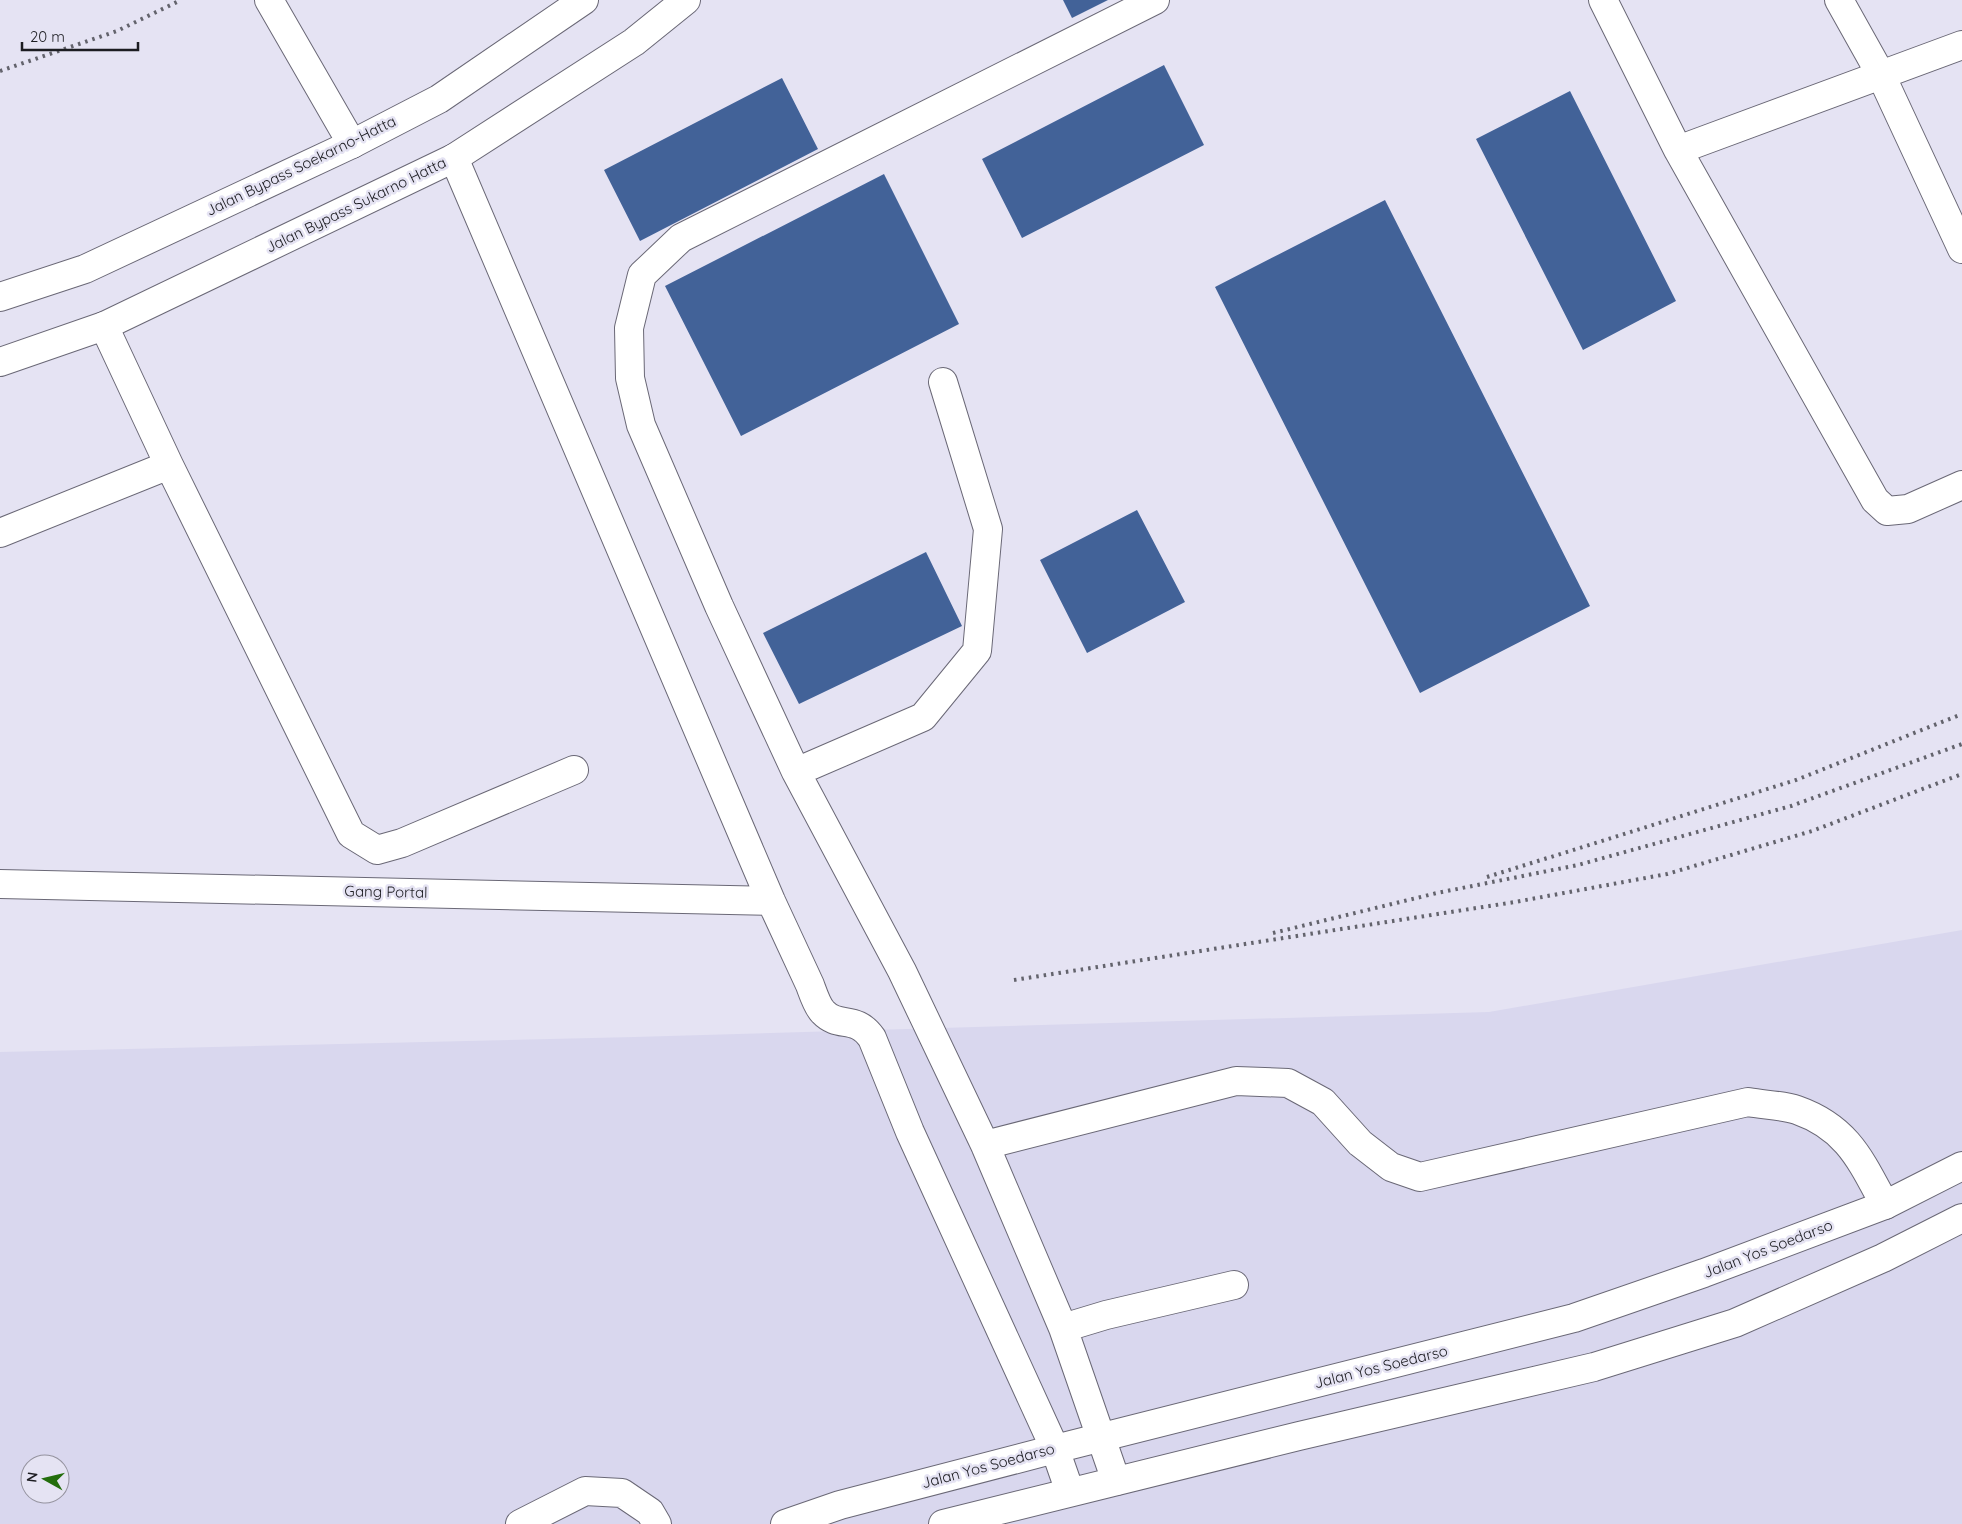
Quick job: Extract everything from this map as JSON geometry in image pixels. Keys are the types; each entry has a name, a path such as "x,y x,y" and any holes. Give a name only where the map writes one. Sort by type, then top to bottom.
{"main road":[{"path":"269,0 352,144"},
{"name":"Jalan Bypass Soekarno-Hatta","path":"0,297 85,269 352,144 439,99 584,0"},
{"name":"Jalan Bypass Sukarno Hatta","path":"0,362 104,326 454,158 634,42 686,0"},
{"path":"1116,1480 1063,1328 985,1145 902,971 796,772 719,606 641,425 630,378 629,328 642,275 681,238 1155,0"},
{"path":"1603,0 1678,150 1875,500 1887,511 1908,509 1962,485"},
{"path":"1839,0 1881,75 1962,249"},
{"path":"1678,150 1962,44"},
{"path":"454,158 771,901 822,1012 835,1020 857,1024 865,1029 872,1038 910,1132 1055,1449 1070,1492"},
{"path":"104,326 169,465 352,834 377,850 402,843 574,770"},
{"path":"796,772 922,717 976,651 988,529 943,382"},
{"path":"0,533 169,465"},
{"name":"Gang Portal","path":"0,884 771,901"},
{"path":"985,1145 1236,1080 1288,1083 1323,1102 1360,1143 1391,1167 1420,1177 1748,1102 1796,1110 1830,1126 1855,1151 1885,1205"},
{"name":"Jalan Yos Soedarso","path":"785,1524 840,1505 1574,1318 1704,1273 1885,1205 1962,1166"},
{"path":"943,1524 1116,1480 1594,1368 1735,1323 1883,1258 1962,1218"},
{"path":"1063,1328 1106,1315 1234,1284"},
{"path":"520,1524 585,1491 622,1493 650,1512 657,1524"}],"shaded area":[{"path":"1962,930 1962,1524 0,1524 0,1052 634,1037 1489,1012"}],"building":[{"path":"1063,0 1108,0 1072,18"},
{"path":"1164,65 1204,145 1022,238 982,159"},
{"path":"782,78 818,149 640,241 604,170"},
{"path":"1570,91 1676,301 1583,350 1476,139"},
{"path":"884,174 959,324 741,436 665,286"},
{"path":"1385,200 1590,606 1420,693 1215,287"},
{"path":"1137,510 1185,602 1087,653 1040,560"},
{"path":"926,552 962,626 799,704 763,633"}],"railway":[{"path":"0,71 117,31 181,0"},
{"path":"1487,877 1796,780 1962,714"},
{"path":"1273,933 1437,893 1578,865 1791,806 1962,744"},
{"path":"1014,980 1515,902 1667,874 1812,831 1962,774"}]}
